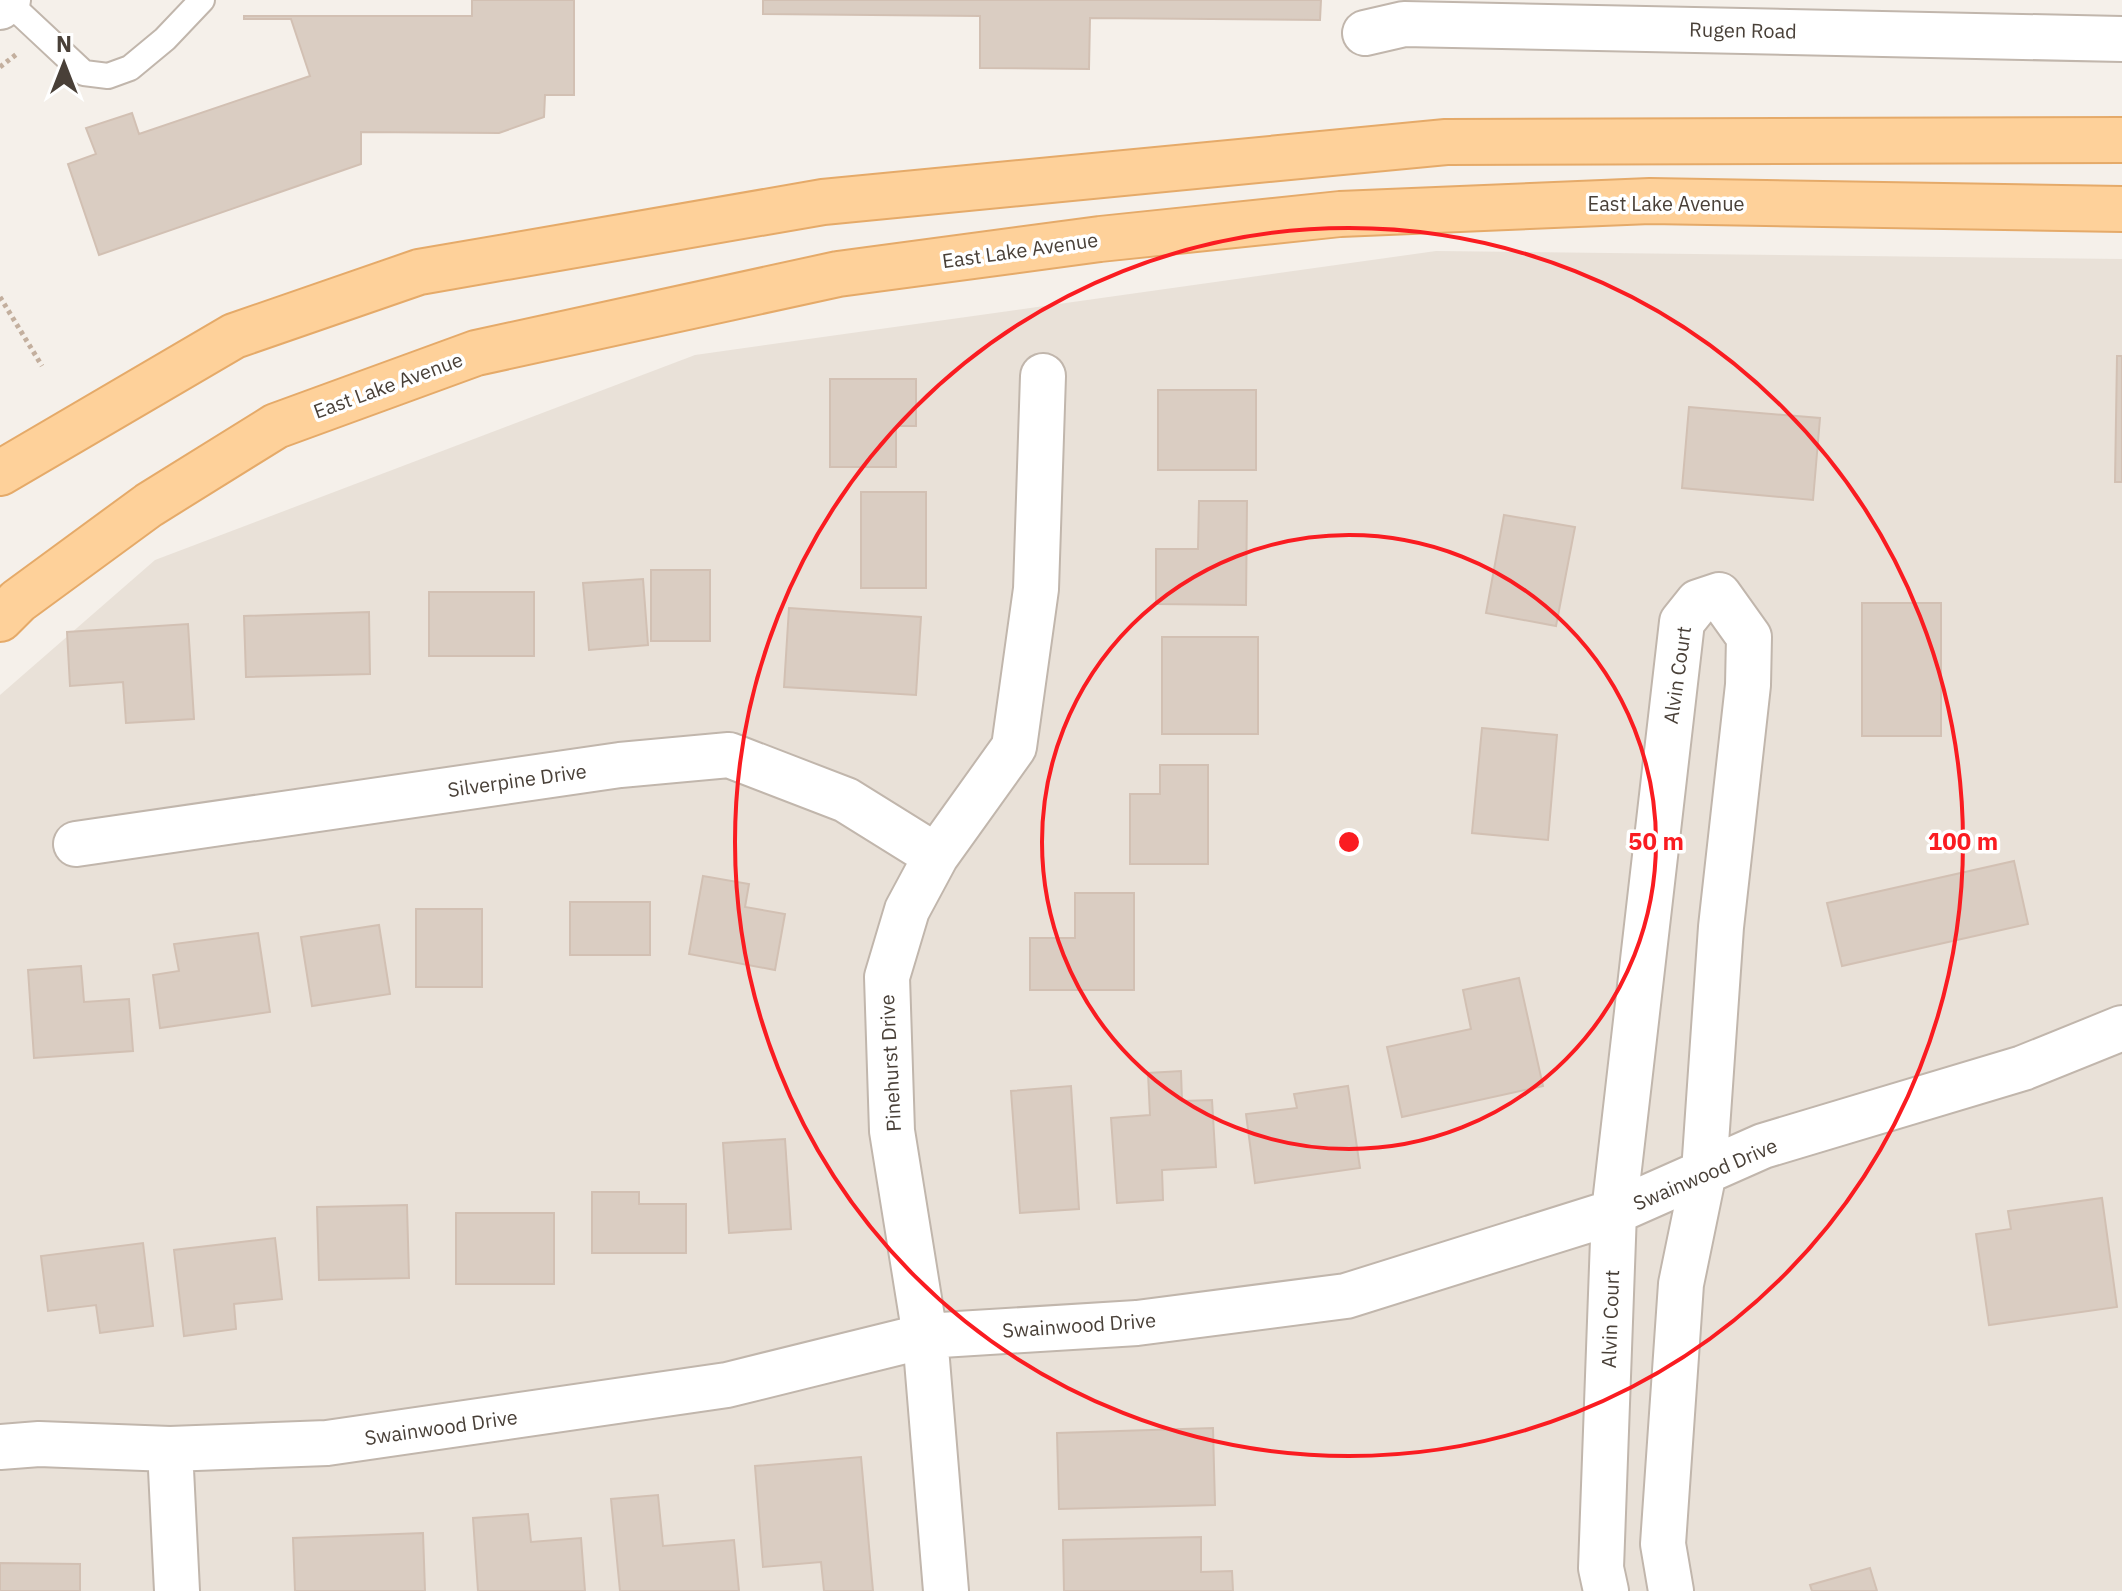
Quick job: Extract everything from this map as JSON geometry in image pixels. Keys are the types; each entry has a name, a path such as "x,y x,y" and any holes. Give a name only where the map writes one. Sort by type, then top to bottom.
{"main road":[{"path":"0,473 234,336 419,272 823,202 1446,142 2122,140"},
{"name":"East Lake Avenue","path":"0,619 18,601 149,505 276,426 476,353 838,274 1100,239 1340,214 1650,201 2122,209"}],"street":[{"name":"Rugen Road","path":"1389,19 1774,15 2122,39"},
{"name":"Pinehurst Drive","path":"946,1591 925,1336 892,1131 887,977 907,910 936,856 1014,747 1036,589 1043,376"},
{"name":"Alvin Court","path":"1606,1591 1601,1568 1614,1212 1682,622 1698,602 1719,595 1749,637 1748,685 1721,927 1704,1172 1681,1284 1663,1544 1671,1591"},
{"name":"Silverpine Drive","path":"76,844 620,765 729,755 846,800 936,856"},
{"name":"Swainwood Drive","path":"0,1447 39,1444 170,1449 327,1443 727,1385 925,1336 1137,1323 1346,1296 1614,1212 1763,1146 2023,1068 2122,1028"},
{"path":"170,1449 177,1591"}],"lane":[{"path":"5,3 84,73 108,76 130,68 165,39 202,0"}],"path":[{"path":"0,297 42,366"}],"shaded area":[{"path":"1436,251 2122,259 2122,1591 0,1591 0,695 155,560 695,355"}],"building":[{"path":"472,0 574,0 574,95 545,95 544,117 499,133 361,132 361,164 99,255 68,164 96,154 86,128 132,113 139,134 310,76 291,19 244,19 244,16 472,16"},
{"path":"763,0 1321,0 1320,20 1090,18 1089,69 980,68 980,16 763,14"},
{"path":"2117,356 2122,356 2122,482 2115,482"},
{"path":"830,379 916,379 916,426 896,426 896,467 830,467"},
{"path":"1158,390 1256,390 1256,470 1158,470"},
{"path":"1689,407 1820,418 1813,500 1682,488"},
{"path":"861,492 926,492 926,588 861,588"},
{"path":"1199,501 1247,501 1246,605 1156,604 1156,549 1198,549"},
{"path":"1504,515 1575,527 1556,626 1486,613"},
{"path":"651,570 710,570 710,641 651,641"},
{"path":"643,579 648,645 589,650 583,583"},
{"path":"429,592 534,592 534,656 429,656"},
{"path":"1862,603 1941,603 1941,736 1862,736"},
{"path":"789,608 921,617 916,695 784,687"},
{"path":"369,612 370,674 246,677 244,616"},
{"path":"188,624 194,719 126,723 123,682 70,686 67,632"},
{"path":"1162,637 1258,637 1258,734 1162,734"},
{"path":"1482,728 1557,735 1548,840 1472,833"},
{"path":"1160,765 1208,765 1208,864 1130,864 1130,794 1160,794"},
{"path":"2014,861 2028,924 1842,966 1827,903"},
{"path":"703,876 749,884 745,907 785,914 775,970 689,954"},
{"path":"1075,893 1134,893 1134,990 1030,990 1030,938 1075,938"},
{"path":"570,902 650,902 650,955 570,955"},
{"path":"416,909 482,909 482,987 416,987"},
{"path":"379,925 390,994 312,1006 301,937"},
{"path":"258,933 270,1012 160,1028 153,975 179,971 174,944"},
{"path":"81,966 84,1002 129,999 133,1051 34,1058 28,970"},
{"path":"1519,978 1543,1086 1402,1117 1387,1047 1471,1029 1463,990"},
{"path":"1181,1071 1182,1101 1212,1100 1216,1167 1162,1170 1163,1200 1117,1203 1111,1118 1150,1115 1148,1073"},
{"path":"1071,1086 1079,1209 1020,1213 1011,1091"},
{"path":"1348,1086 1360,1168 1255,1183 1246,1114 1297,1108 1294,1094"},
{"path":"785,1139 791,1229 729,1233 723,1143"},
{"path":"592,1192 639,1192 639,1204 686,1204 686,1253 592,1253"},
{"path":"2102,1198 2117,1307 1989,1325 1976,1234 2011,1229 2008,1211"},
{"path":"407,1205 409,1278 319,1280 317,1207"},
{"path":"456,1213 554,1213 554,1284 456,1284"},
{"path":"275,1238 282,1299 234,1304 236,1329 184,1336 174,1250"},
{"path":"143,1243 153,1326 100,1333 96,1305 48,1311 41,1256"},
{"path":"1213,1428 1215,1505 1059,1509 1057,1433"},
{"path":"861,1457 873,1591 824,1591 821,1562 763,1567 755,1466"},
{"path":"658,1495 663,1546 734,1540 739,1591 620,1591 611,1499"},
{"path":"528,1514 531,1542 581,1538 585,1591 478,1591 473,1518"},
{"path":"423,1533 425,1591 295,1591 293,1538"},
{"path":"1201,1537 1201,1572 1232,1571 1233,1591 1064,1591 1063,1540"},
{"path":"0,1563 80,1564 80,1591 0,1591"},
{"path":"1870,1568 1877,1591 1812,1591 1810,1585"}]}
